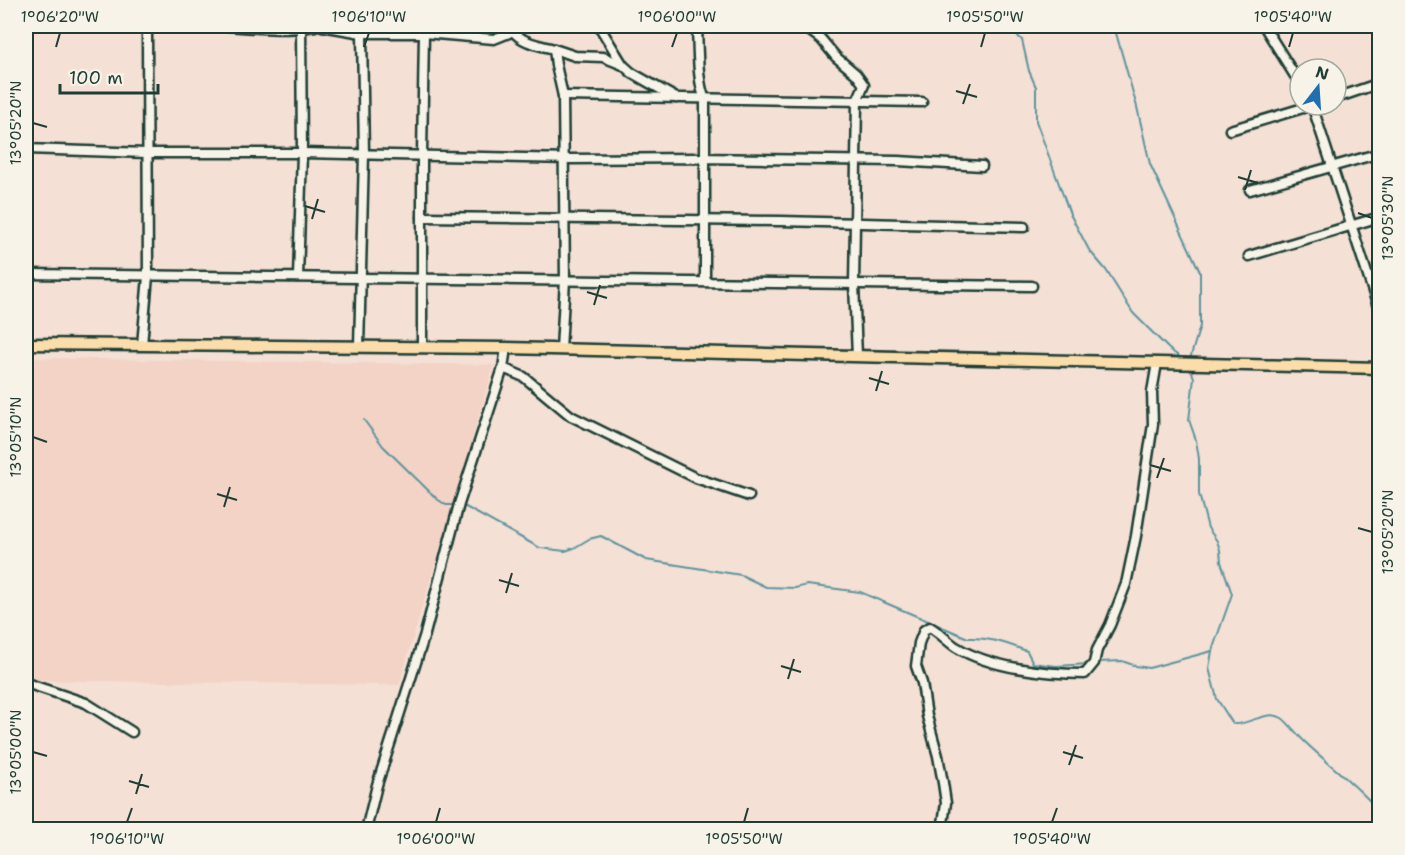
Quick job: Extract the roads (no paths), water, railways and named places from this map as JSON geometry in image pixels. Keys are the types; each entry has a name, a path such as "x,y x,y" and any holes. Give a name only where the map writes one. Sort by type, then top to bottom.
{"main road":[{"path":"26,344 506,348 1380,368"}],"street":[{"path":"142,345 148,276 147,33 149,26"},
{"path":"228,26 258,28 315,26"},
{"path":"322,26 362,33 424,33 494,39 516,26 529,26"},
{"path":"599,26 623,65 632,73 678,99"},
{"path":"697,26 699,88 705,99 705,281"},
{"path":"802,26 821,39 864,85 857,101 854,284 857,356"},
{"path":"1264,26 1288,65"},
{"path":"298,277 302,153 301,28"},
{"path":"512,30 518,37 535,44 575,56 603,57 623,65"},
{"path":"359,347 364,154 362,33"},
{"path":"422,347 424,33"},
{"path":"554,48 563,96 565,280 561,349"},
{"path":"1348,94 1380,82"},
{"path":"563,96 922,102"},
{"path":"1230,130 1288,112"},
{"path":"1316,117 1380,313"},
{"path":"26,149 564,159 856,160 982,166"},
{"path":"1250,190 1380,153"},
{"path":"422,217 1024,227"},
{"path":"1249,256 1380,217"},
{"path":"26,274 1032,286"},
{"path":"1369,284 1380,281"},
{"path":"366,830 377,785 425,634 459,504 503,368 506,348"},
{"path":"942,830 946,803 943,783 927,716 922,683 916,666 919,643 924,630 930,627 955,647 982,658 1022,669 1054,674 1084,674 1094,663 1097,650 1110,625 1126,584 1136,536 1153,424 1152,392 1157,363"},
{"path":"503,368 524,377 571,416 696,478 749,496"},
{"path":"26,683 86,703 132,732"}],"waterway":[{"path":"1007,26 1022,40 1029,71 1036,87 1036,121 1070,214 1089,250 1106,270 1133,313 1169,349 1184,360"},
{"path":"1114,26 1137,107 1150,164 1200,272 1200,326 1190,359"},
{"path":"1191,369 1194,378 1189,420 1196,440 1199,459 1199,494 1208,528 1220,550 1221,562 1232,594 1212,651 1209,668 1217,699 1233,724 1245,723 1270,715 1282,718 1380,812"},
{"path":"364,420 383,446 437,499 446,505 456,505"},
{"path":"462,505 540,548 565,551 589,539 601,536 646,560 741,575 766,587 795,588 807,585 860,592 968,638 991,640 1027,651 1033,663 1056,666 1089,664"},
{"path":"1098,662 1122,661 1149,668 1212,651"}]}
